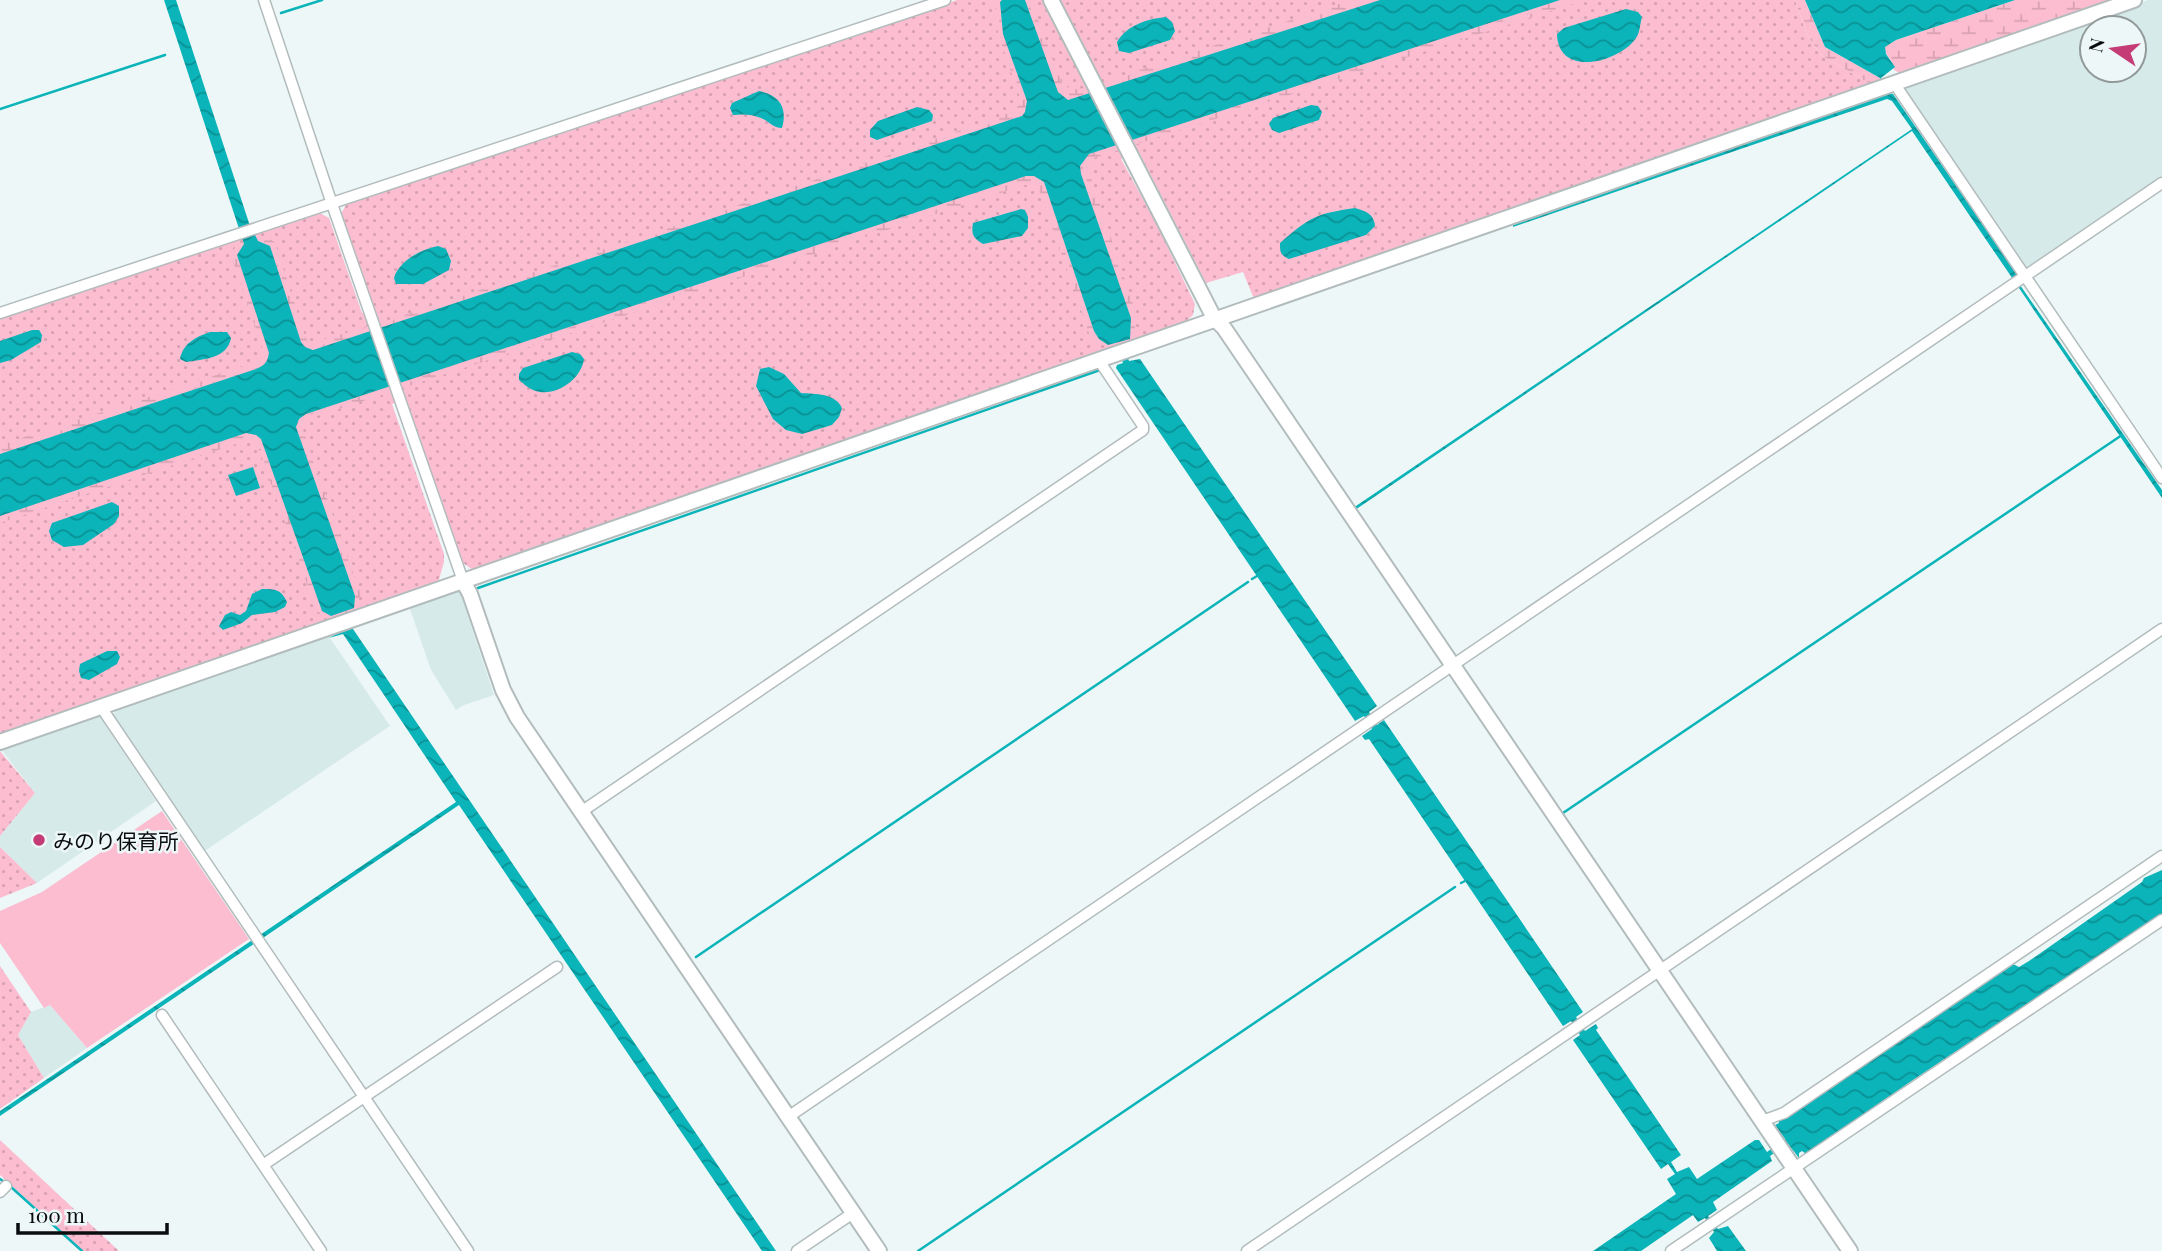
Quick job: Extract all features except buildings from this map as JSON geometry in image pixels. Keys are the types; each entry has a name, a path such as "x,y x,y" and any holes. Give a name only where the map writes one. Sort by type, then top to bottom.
{"street":[{"path":"264,0 401,406 503,690 517,717 879,1251"},
{"path":"0,313 945,0"},
{"path":"1051,0 1214,318 1224,328 1850,1251"},
{"path":"0,742 2134,0"},
{"path":"1894,83 2020,280 2162,478"},
{"path":"788,1117 2162,183"},
{"path":"581,812 1143,430 1143,426 1098,359"},
{"path":"1247,1251 2162,629"},
{"path":"101,707 468,1251"},
{"path":"1762,1121 1784,1113 2162,856"},
{"path":"1671,1251 2162,920"},
{"path":"264,1166 557,967"},
{"path":"162,1014 321,1251"},
{"path":"797,1251 853,1213"}],"shaded area":[{"path":"2148,0 2162,0 2162,178 2026,271 1904,90 1905,84 2078,24 2078,84 2148,84 2148,14 2108,14"},
{"path":"459,590 494,695 456,710 431,670 409,606"},
{"path":"328,635 390,726 203,852 112,717 116,710"},
{"path":"98,714 156,801 37,883 0,847 0,836 35,793 0,748"},
{"path":"50,1005 87,1048 44,1078 18,1035 31,1012"}],"green space":[{"path":"957,0 1044,0 1086,82 1058,0 1795,0 1807,35 1821,55 1872,85 1254,299 1243,272 1206,283 1139,152 1121,159 1195,304 1193,315 1186,321 1096,355 473,570 463,563 406,400 392,404 444,554 438,583 0,735 0,317 318,212 329,218 362,313 374,310 341,214 348,201"},
{"path":"994,0 1002,0 1003,34 1027,101 1022,116 364,335 313,350 303,345 258,241 263,236 275,242 306,339 311,343 380,323 878,159 1012,112 1019,105 1019,95 998,34"},
{"path":"1025,0 1031,0 1062,84 1073,90 1351,0 1380,0 1068,100 1058,92"},
{"path":"1560,0 1585,0 1094,158 1088,169 1138,319 1130,339 1131,318 1081,173 1080,166 1089,154"},
{"path":"1795,0 1805,0 1825,47 1880,78 1881,82 1872,85 1821,55 1807,35"},
{"path":"2015,0 2110,0 1899,73 1893,69 1885,47 1896,40"},
{"path":"1026,176 1033,176 1044,182 1094,331 1099,339 1108,345 1092,342 1040,192 1034,186 1025,185 308,419 303,430 361,595 354,608 355,596 296,427 302,416"},
{"path":"237,243 244,244 237,255 269,353 263,366 0,454 0,445 256,362 262,357 263,350 231,256"},
{"path":"246,433 261,439 322,610 331,616 317,612 258,447 253,441 245,441 0,523 0,516"},
{"path":"0,751 35,793 0,836"},
{"path":"162,811 249,939 87,1048 50,1005 44,1008 0,943 0,911 42,892"},
{"path":"0,847 37,883 0,898"},
{"path":"0,966 31,1012 18,1035 44,1078 0,1109"},
{"path":"0,1140 119,1251 83,1251 0,1175"}],"water":[{"path":"164,0 176,0 249,223 258,241 270,246 301,342 313,350 1022,116 1027,101 1003,34 1002,0 1025,0 1058,92 1068,100 1380,0 1560,0 1089,154 1080,166 1081,174 1131,318 1130,339 1108,345 1099,339 1044,182 1034,176 1026,176 306,414 299,419 296,427 355,596 354,608 331,616 322,611 261,439 256,435 246,433 0,516 0,454 256,369 264,365 269,353 237,255 244,244"},
{"path":"1805,0 2015,0 1896,40 1885,47 1886,54 1895,67 1881,78 1881,82 1880,78 1825,47"},
{"path":"1626,9 1638,12 1642,17 1640,28 1636,38 1617,54 1590,62 1578,61 1567,57 1560,48 1557,34 1564,28"},
{"path":"1166,17 1172,22 1175,31 1170,40 1129,53 1119,51 1117,42 1126,31 1145,21"},
{"path":"759,91 772,96 780,103 784,114 782,128 754,116 733,115 730,108 732,103"},
{"path":"1887,91 1888,94 1893,94 2016,273 2020,285 2162,490 2162,498 1912,131 1355,510 1353,508 1912,129 1892,101 1887,99 1513,225 1886,95"},
{"path":"1311,105 1318,106 1322,112 1319,120 1279,133 1272,130 1269,124 1273,118"},
{"path":"917,107 929,110 933,115 932,121 877,140 870,137 870,130 878,121"},
{"path":"1355,208 1366,212 1373,219 1375,226 1366,235 1289,259 1281,253 1280,243 1307,222 1331,212"},
{"path":"1025,210 1028,217 1028,228 1022,236 983,244 977,240 972,230 973,223"},
{"path":"438,246 446,249 451,261 449,270 423,284 396,284 394,278 406,261 418,253"},
{"path":"39,330 42,335 41,342 11,360 0,363 0,341"},
{"path":"210,332 227,332 231,338 225,350 207,359 186,362 180,359 187,345"},
{"path":"572,352 580,354 584,359 582,367 572,380 558,390 541,392 531,389 519,380 523,368"},
{"path":"1128,358 1129,361 1140,359 1377,706 1369,712 1377,725 1384,720 1583,1012 1576,1017 1585,1031 1596,1024 1596,1030 1681,1155 1671,1162 1677,1172 1689,1167 1697,1179 1755,1140 1759,1140 1767,1152 1785,1139 1775,1125 1779,1123 1778,1120 2011,963 2019,967 2029,961 2144,878 2162,870 2162,914 1806,1154 1802,1151 1799,1158 1788,1144 1770,1156 1772,1161 1713,1202 1717,1210 1708,1216 1718,1229 1728,1226 1746,1251 1717,1251 1709,1238 1714,1232 1705,1218 1698,1222 1693,1215 1641,1251 1593,1251 1676,1194 1667,1179 1675,1174 1668,1164 1661,1169 1573,1040 1580,1035 1571,1021 1563,1026 1369,739 1365,740 1362,736 1372,729 1364,716 1355,721 1116,368 1123,363 1122,360"},
{"path":"769,367 784,374 801,393 835,399 842,408 839,417 832,425 802,434 786,430 773,419 756,386 760,369"},
{"path":"253,467 260,488 236,496 228,475"},
{"path":"112,502 119,506 119,516 114,524 83,545 64,547 52,540 49,531 52,523"},
{"path":"262,589 280,592 287,602 285,607 275,612 252,615 242,623 223,630 219,626 225,615 231,612 240,615 246,611 252,594"},
{"path":"346,629 353,629 776,1251 762,1251 459,805 0,1116 0,1111 456,802 343,634 329,638"},
{"path":"107,651 117,651 120,657 117,664 89,680 81,678 80,664"}],"waterway":[{"path":"281,13 322,0"},
{"path":"0,109 165,55"},
{"path":"478,588 1100,370"},
{"path":"1563,813 2122,435"},
{"path":"1252,579 1257,576"},
{"path":"696,957 1248,582"},
{"path":"1461,883 1465,881"},
{"path":"918,1251 1455,887"},
{"path":"0,1179 82,1251"}],"place":[{"name":"みのり保育所","path":"39,840"}]}
